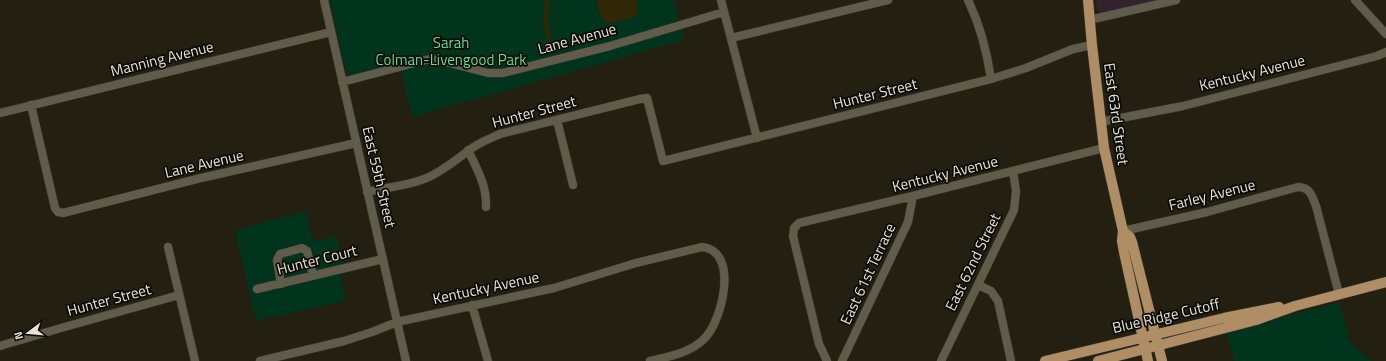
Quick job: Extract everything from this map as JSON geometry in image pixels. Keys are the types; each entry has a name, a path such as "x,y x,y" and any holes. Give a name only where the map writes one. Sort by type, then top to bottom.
{"main road":[{"name":"East 63rd Street","path":"1088,0 1104,148 1124,231 1122,241 1124,252 1148,361"},
{"name":"East 63rd Street","path":"1124,231 1130,237 1132,242 1162,361"},
{"name":"Blue Ridge Cutoff","path":"1098,361 1256,320 1295,306 1386,282"},
{"name":"Blue Ridge Cutoff","path":"1045,361 1270,308 1295,306"}],"street":[{"name":"East 59th Street","path":"324,0 406,361"},
{"path":"721,0 757,138"},
{"path":"731,38 888,0"},
{"path":"968,0 980,29 988,57 991,79"},
{"path":"1090,20 1176,0"},
{"path":"1355,0 1386,34"},
{"name":"Lane Avenue","path":"342,82 430,60 438,60 488,73 503,73 610,46 724,12"},
{"name":"Manning Avenue","path":"0,113 331,32"},
{"name":"Hunter Street","path":"368,192 414,182 431,176 450,166 468,150 500,134 647,98 663,161 991,79 1026,68 1073,49 1092,45"},
{"name":"Kentucky Avenue","path":"1100,122 1183,106 1377,56 1386,52"},
{"name":"Lane Avenue","path":"31,105 54,208 63,213 201,178 356,143"},
{"path":"557,120 573,185"},
{"name":"Kentucky Avenue","path":"827,361 819,344 793,236 794,228 799,222 913,196 1104,148"},
{"path":"468,150 484,185 486,206"},
{"name":"East 62nd Street","path":"941,361 1014,210 1016,191 1013,171"},
{"name":"Farley Avenue","path":"1124,231 1207,212 1298,187 1307,189 1311,193 1316,206 1339,294"},
{"name":"East 61st Terrace","path":"842,361 908,222 913,196"},
{"name":"Kentucky Avenue","path":"260,361 344,341 397,322 554,288 636,263 702,246 708,247 717,254 722,266 725,284 722,305 712,330 696,346 672,356 650,361"},
{"path":"168,247 195,361"},
{"path":"281,284 277,260 280,254 302,248 307,251 314,275"},
{"name":"Hunter Court","path":"257,289 383,259"},
{"path":"978,285 991,291 998,301 1011,361"},
{"name":"Hunter Street","path":"0,346 179,295"},
{"path":"472,305 488,361"}],"shaded area":[{"path":"1096,0 1160,0 1100,13 1097,10"}],"green space":[{"name":"Sarah Colman-Livengood Park","path":"330,0 674,0 684,40 412,117 401,70 353,75 346,71"},
{"path":"306,211 313,241 336,236 343,265 340,273 346,301 256,320 235,230"},
{"path":"1339,302 1350,342 1371,361 1234,361 1227,333"}],"sand":[{"path":"545,0 550,0 548,18 552,39 547,40 543,22"},
{"path":"597,0 635,0 638,13 635,17 606,24 598,10"}]}
